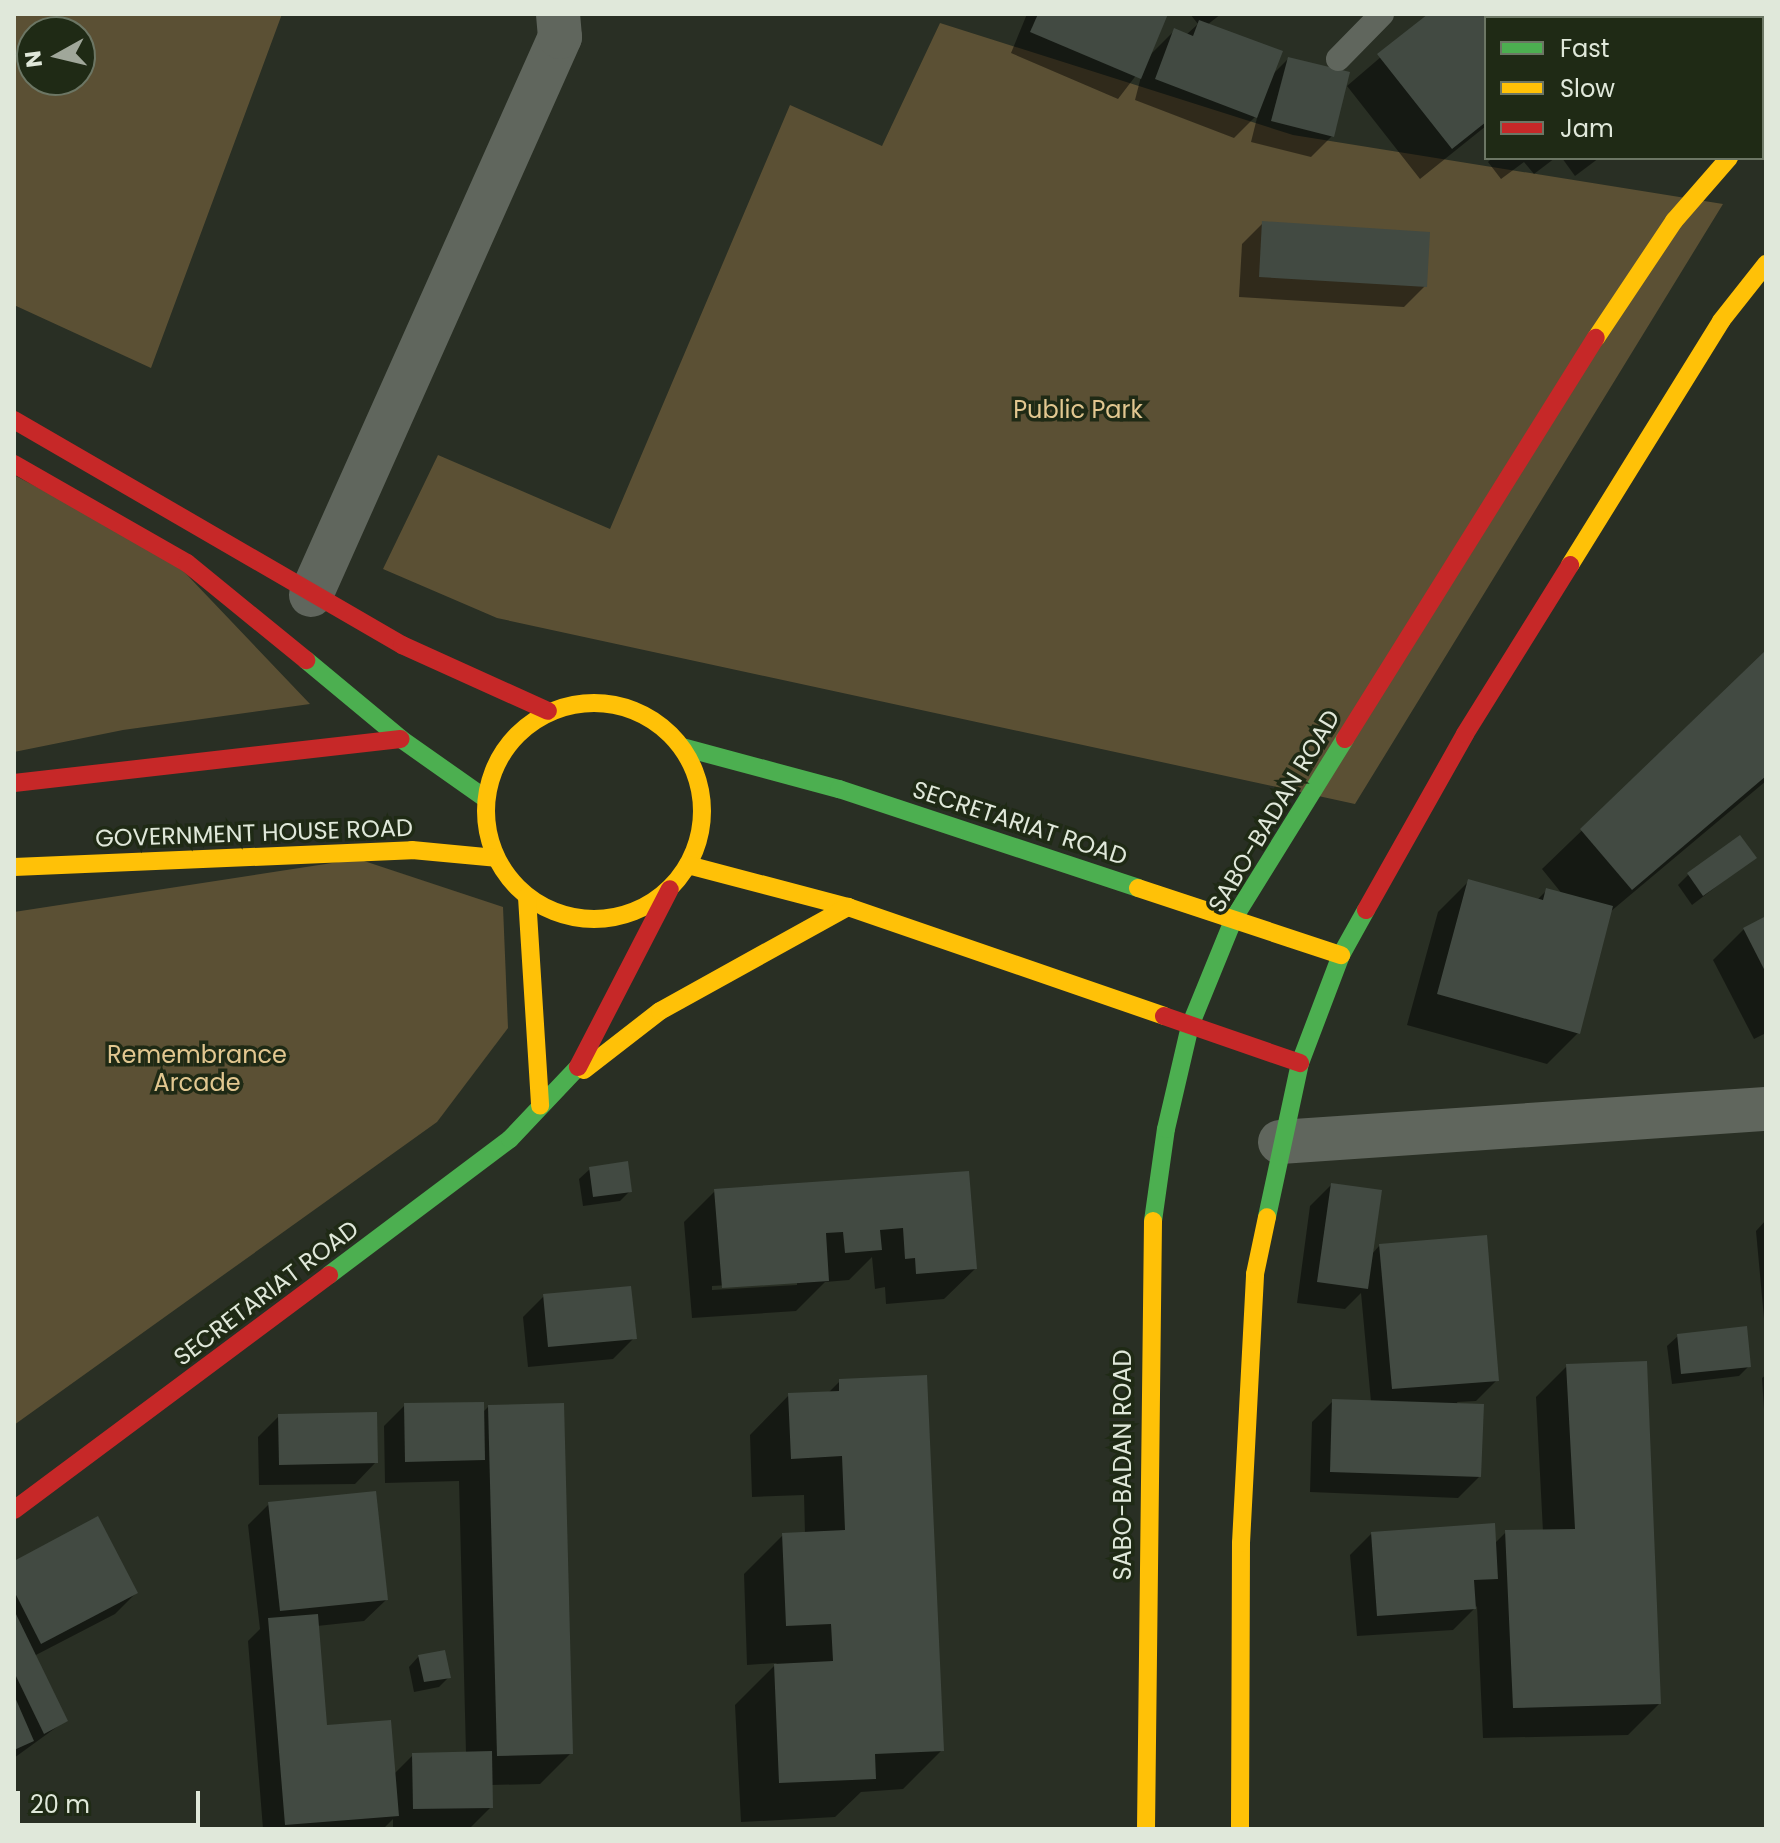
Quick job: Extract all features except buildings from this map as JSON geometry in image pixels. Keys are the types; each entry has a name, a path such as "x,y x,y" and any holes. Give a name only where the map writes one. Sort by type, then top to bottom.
{"main road":[{"name":"SABO-BADAN ROAD","path":"1146,1829 1150,1245 1166,1129 1190,1026 1234,918 1560,392 1674,221 1727,160"},
{"path":"1240,1829 1241,1543 1255,1274 1280,1142 1300,1063 1341,955 1465,734 1721,321 1766,264"},
{"path":"14,420 402,645 548,711"},
{"path":"14,464 187,563 401,739 486,799"},
{"path":"607,702 661,725 682,747 696,774 702,804 699,836 688,865 670,889 645,908 615,918 584,919 554,912 527,897 496,858 487,829 486,799 496,764 518,733 548,711 607,702"},
{"path":"14,783 401,739"},
{"name":"SECRETARIAT ROAD","path":"682,747 839,789 1341,955"},
{"name":"GOVERNMENT HOUSE ROAD","path":"14,867 412,850 496,858"},
{"path":"688,865 848,907 1300,1063"},
{"name":"SECRETARIAT ROAD","path":"14,1510 510,1139 540,1106 572,1079 670,889"},
{"path":"527,897 540,1106"},
{"path":"572,1079 660,1011 848,907"}],"street":[{"path":"311,595 560,37 558,14"},
{"path":"1280,1142 1766,1109"}],"lane":[{"path":"1338,59 1382,14"}],"green space":[{"path":"14,14 282,14 151,368 14,305"},
{"name":"Public Park","path":"940,23 1293,135 1723,204 1355,804 497,618 383,569 438,455 610,529 790,105 882,146"},
{"path":"14,475 170,557 310,704 123,730 14,752"},
{"name":"Remembrance Arcade","path":"358,859 503,907 508,1028 437,1122 14,1425 14,912"}],"traffic: fast":[{"path":"306,660 401,739 486,799"},
{"path":"1153,1221 1166,1129 1190,1026 1234,918 1345,739"},
{"path":"682,747 839,789 1138,888"},
{"path":"1267,1217 1300,1063 1341,955 1366,910"},
{"path":"329,1275 510,1139 578,1067"}],"traffic: slow":[{"path":"1596,338 1674,221 1727,160"},
{"path":"1570,565 1721,321 1766,264"},
{"path":"594,703 635,711 654,721 670,735 684,751 694,770 702,811 694,852 684,871 670,887 654,901 635,911 594,919 553,911 534,901 518,887 504,871 494,852 486,811 494,770 504,751 518,735 534,721 553,711 594,703"},
{"path":"14,867 412,850 496,858"},
{"path":"688,865 848,907 1164,1016"},
{"path":"1138,888 1341,955"},
{"path":"527,897 540,1106"},
{"path":"584,1070 660,1011 848,907"},
{"path":"1240,1829 1241,1543 1255,1274 1267,1217"},
{"path":"1146,1829 1153,1221"}],"traffic: jam":[{"path":"1345,739 1596,338"},
{"path":"14,420 402,645 548,711"},
{"path":"14,464 187,563 306,660"},
{"path":"1366,910 1465,734 1570,565"},
{"path":"14,783 401,739"},
{"path":"578,1067 670,889"},
{"path":"1164,1016 1300,1063"},
{"path":"14,1510 329,1275"}]}
